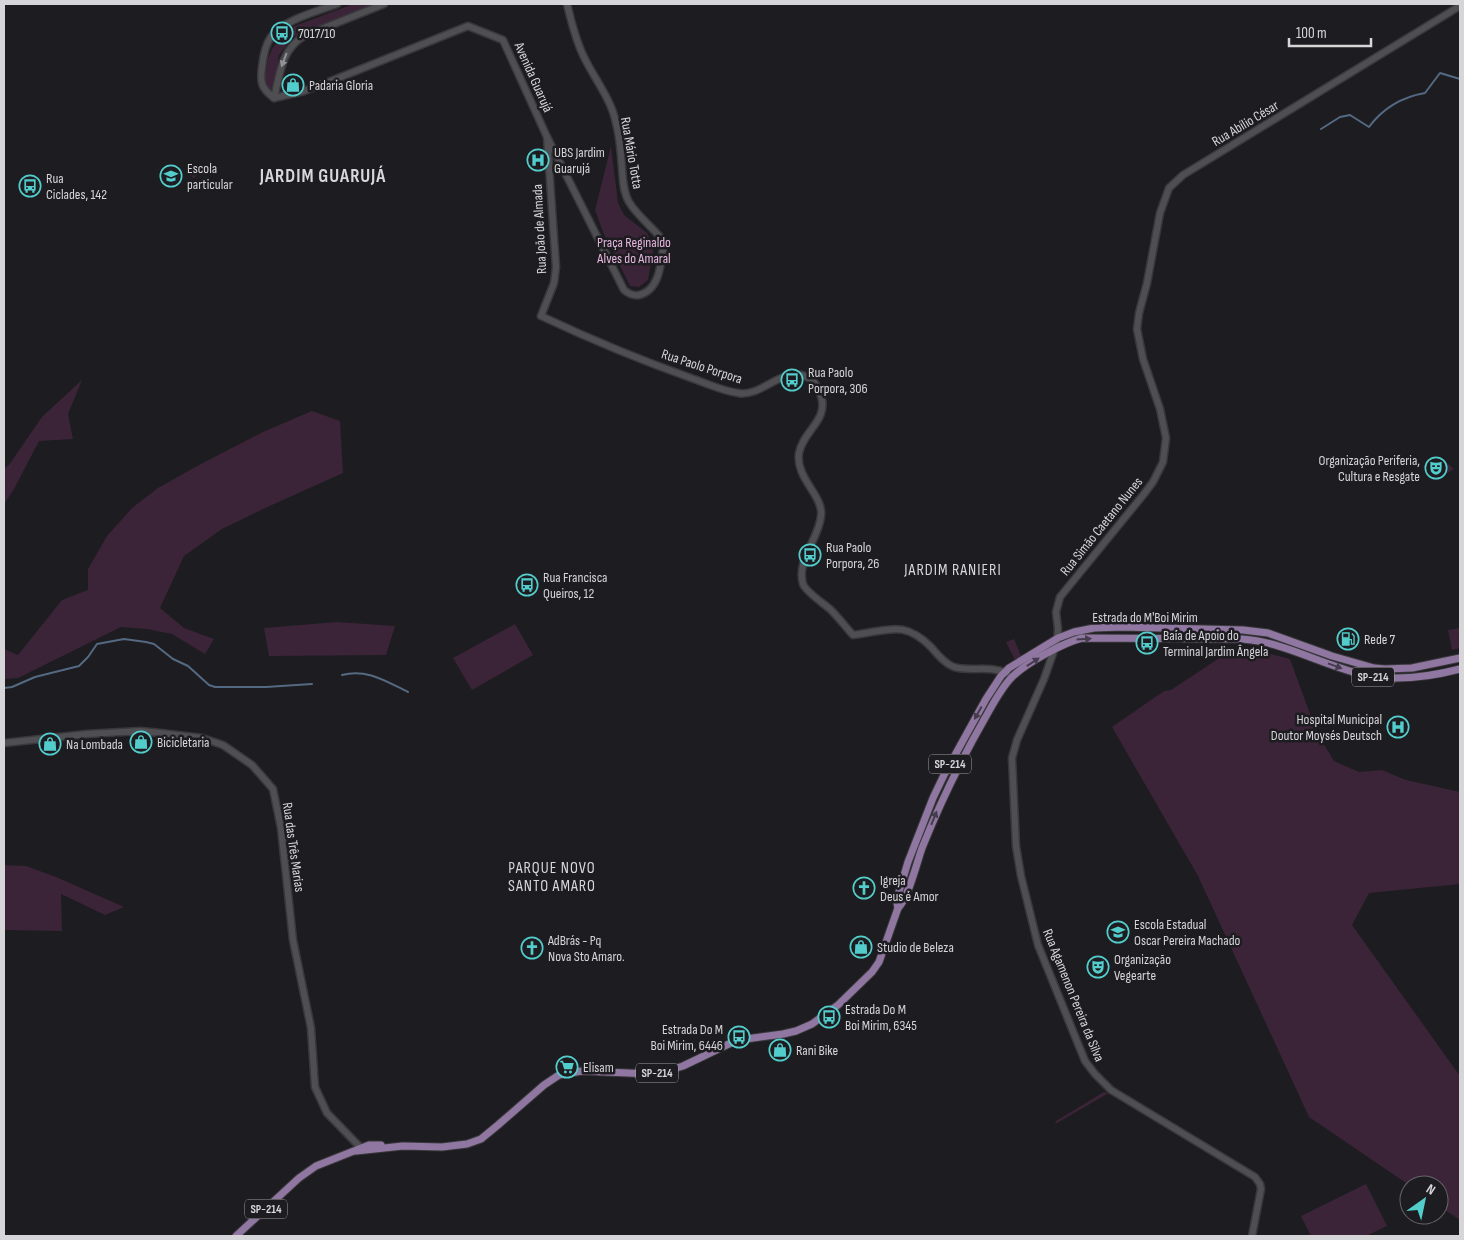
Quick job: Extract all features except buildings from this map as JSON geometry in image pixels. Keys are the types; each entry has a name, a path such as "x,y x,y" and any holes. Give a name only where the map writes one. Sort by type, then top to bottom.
{"main road":[{"name":"Estrada do M'Boi Mirim","path":"898,908 898,894 904,875 933,798 986,699 1005,672 1024,658 1058,638 1094,628 1243,630 1268,633 1332,656 1374,668 1412,668 1457,659"},
{"name":"Estrada do M'Boi Mirim","path":"236,1236 299,1178 316,1166 369,1145 442,1147 467,1144 481,1139 544,1085 559,1076 582,1071 651,1074 670,1070 683,1066 733,1042 796,1031 831,1012 872,972 879,962 935,815 949,784 991,708 1013,676 1036,660 1073,640 1082,638 1242,639 1266,642 1350,672 1373,677 1403,678 1460,669"},
{"path":"1442,673 1442,664 1457,659"}],"street":[{"path":"337,4 288,23 270,38 263,60 261,82 266,92 274,98 285,56 296,41 304,36 384,4"},
{"name":"Rua Mário Totta","path":"567,4 573,30 582,54 610,104 616,121 624,189 628,201 664,242 656,281 653,286 636,296 624,290"},
{"name":"Rua Abílio César","path":"1137,329 1160,213 1171,185 1183,175 1460,6"},
{"name":"Avenida Guarujá","path":"274,98 304,91 331,81 468,26 503,40 547,137 624,290"},
{"path":"252,86 261,82"},
{"name":"Rua João de Almada","path":"541,316 554,283 556,267 547,137"},
{"path":"548,161 558,158"},
{"name":"Rua Paolo Porpora","path":"541,316 582,336 668,370 739,394 752,392 790,375 800,374 813,382 818,388 822,399 823,410 821,416 804,439 799,454 799,461 804,478 822,511 820,523 803,564 802,579 804,587 830,609 853,634 897,628 904,629 922,638 950,666 962,669 980,668 1005,672"},
{"name":"Rua Simão Caetano Nunes","path":"1054,650 1058,638 1056,612 1060,597 1144,494 1153,482 1163,462 1166,438 1164,427 1158,402 1143,359 1137,329"},
{"name":"Rua Agamenon Pereira da Silva","path":"1054,650 1044,679 1017,740 1012,758 1016,846 1021,876 1038,945 1085,1061 1094,1074 1116,1093 1233,1162 1258,1181 1261,1189 1252,1236"},
{"path":"1005,672 1013,676"},
{"name":"Rua das Três Marias","path":"4,743 87,734 140,731 161,732 202,738 223,745 252,764 272,789 281,828 293,940 311,1028 316,1087 327,1113 359,1150"}],"green space":[{"path":"353,4 376,4 293,37 279,55 275,87 268,90 265,87 268,59 272,49 287,29"},
{"name":"Praça Reginaldo Alves do Amaral","path":"611,146 618,203 624,215 647,233 653,245 653,258 655,261 651,263 648,280 639,287 630,286 603,232 595,210"},
{"path":"196,164 198,174 194,178 188,174 187,168"},
{"path":"82,380 68,414 73,439 39,441 4,504 4,469 9,465 42,417"},
{"path":"312,411 340,421 343,473 222,529 184,556 160,608 184,628 214,639 205,654 172,634 147,629 121,627 18,678 4,679 4,649 18,655 62,600 88,590 88,569 107,536 132,508 158,488 199,465 263,432"},
{"path":"1442,459 1454,469 1437,479 1435,465"},
{"path":"337,622 395,626 386,655 269,656 264,628"},
{"path":"515,624 533,655 472,690 453,658"},
{"path":"1460,628 1460,648 1452,650 1448,630"},
{"path":"1014,639 1021,656 1015,660 1006,642"},
{"path":"1251,649 1290,659 1317,733 1334,761 1359,772 1382,770 1406,780 1460,792 1460,884 1369,893 1352,925 1460,1076 1460,1220 1449,1213 1449,1175 1399,1175 1399,1178 1309,1117 1198,876 1112,727 1164,691 1171,690 1224,655"},
{"path":"4,865 26,866 124,907 105,915 61,894 62,931 4,930"},
{"path":"1104,1092 1107,1094 1055,1123 1056,1121"},
{"path":"1366,1184 1387,1226 1366,1236 1311,1236 1301,1216"}],"waterway":[{"path":"1321,129 1340,117 1350,115 1369,127 1380,114 1394,104 1409,97 1425,93 1440,73 1460,79"},
{"path":"4,688 12,687 35,677 79,666 97,644 124,639 154,644 173,659 188,666 209,685 215,687 266,687 312,684"},
{"path":"342,675 360,673 377,677 408,692"}],"place":[{"name":"7017/10","path":"282,33"},
{"name":"Padaria Gloria","path":"293,85"},
{"name":"UBS Jardim Guarujá","path":"538,160"},
{"name":"Escola particular","path":"171,176"},
{"name":"Rua Ciclades, 142","path":"30,186"},
{"name":"Rua Paolo Porpora, 306","path":"792,380"},
{"name":"Organização Periferia, Cultura e Resgate","path":"1436,468"},
{"name":"Rua Paolo Porpora, 26","path":"810,555"},
{"name":"Rua Francisca Queiros, 12","path":"527,585"},
{"name":"Rede 7","path":"1348,639"},
{"name":"Baía de Apoio do Terminal Jardim Ângela","path":"1147,643"},
{"name":"Hospital Municipal Doutor Moysés Deutsch","path":"1398,727"},
{"name":"Bicicletaria","path":"141,742"},
{"name":"Na Lombada","path":"50,744"},
{"name":"Igreja Deus é Amor","path":"864,888"},
{"name":"Escola Estadual Oscar Pereira Machado","path":"1118,932"},
{"name":"Studio de Beleza","path":"861,947"},
{"name":"AdBrás - Pq Nova Sto Amaro.","path":"532,948"},
{"name":"Organização Vegearte","path":"1098,967"},
{"name":"Estrada Do M Boi Mirim, 6345","path":"829,1017"},
{"name":"Estrada Do M Boi Mirim, 6446","path":"739,1037"},
{"name":"Rani Bike","path":"780,1050"},
{"name":"Elisam","path":"567,1067"}],"district":[{"name":"JARDIM GUARUJÁ","path":"323,175"},
{"name":"JARDIM RANIERI","path":"953,569"},
{"name":"PARQUE NOVO SANTO AMARO","path":"552,876"}]}
